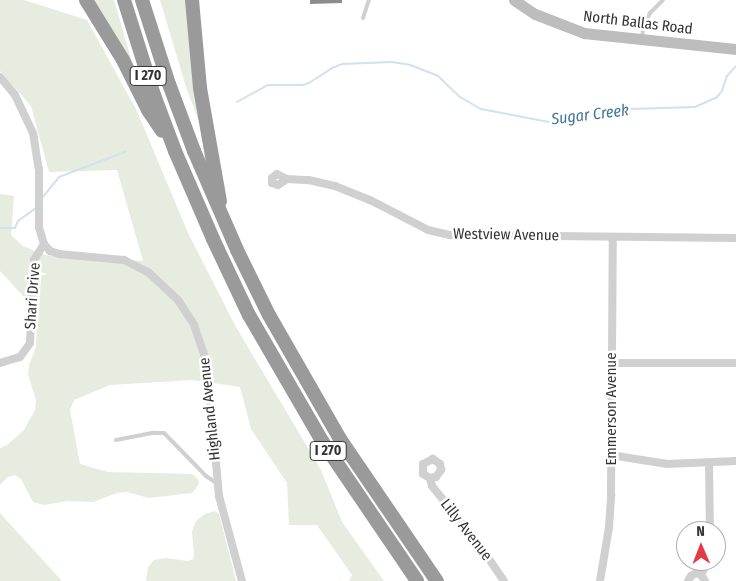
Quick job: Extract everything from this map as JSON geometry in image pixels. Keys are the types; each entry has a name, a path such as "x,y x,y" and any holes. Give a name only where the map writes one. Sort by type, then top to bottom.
{"highway":[{"path":"86,0 128,68 148,110 175,151"},
{"name":"I 270","path":"124,0 154,95 175,151 221,256 284,378 340,470 417,581"},
{"name":"I 270","path":"142,0 178,110 222,217 269,315 308,386 359,468 437,581"},
{"path":"192,0 200,88 209,144 215,166 222,217"}],"main road":[{"name":"North Ballas Road","path":"514,0 535,14 584,33 736,49"}],"street":[{"path":"0,77 19,101 33,133 39,169 40,234 44,244"},
{"name":"Westview Avenue","path":"287,179 308,180 335,186 370,200 428,230 450,235 736,238"},
{"name":"Emmerson Avenue","path":"600,581 609,527 612,452 613,236"},
{"name":"Shari Drive","path":"0,363 20,357 30,343 34,260 44,244"},
{"name":"Highland Avenue","path":"44,244 50,251 59,254 124,260 148,272 178,300 194,325 207,362 218,484 242,581"},
{"path":"612,362 736,363"},
{"path":"612,452 618,456 667,464 736,461"},
{"path":"709,463 710,521"},
{"name":"Lilly Avenue","path":"430,478 432,486 478,543 504,581"},
{"path":"688,581 693,574 703,578"}],"lane":[{"path":"362,18 369,0"},
{"path":"642,40 643,30 650,13 663,0"},
{"path":"116,440 153,432 164,433 206,476 218,484"}],"shaded area":[{"path":"0,0 24,0 87,20 137,111 188,233 236,327 321,470 342,522 384,581 349,581 352,575 317,525 289,525 287,483 251,429 240,387 192,380 110,385 74,400 70,410 80,464 108,472 192,474 198,479 199,484 192,493 149,498 127,492 117,493 93,502 67,501 44,505 33,502 21,479 15,475 8,477 0,485 0,448 7,445 24,430 35,410 36,400 28,375 29,365 36,347 37,317 36,310 0,271 0,194 14,196 11,235 23,246 45,255 143,261 117,170 49,172 31,106 0,71"},
{"path":"114,0 132,62 93,1"},
{"path":"160,0 186,0 201,127 186,87"},
{"path":"215,511 219,514 236,581 146,581 148,567 154,560 166,558 188,561 193,559 192,531 196,521 205,514"},
{"path":"0,513 62,581 0,581"}],"waterway":[{"name":"Sugar Creek","path":"237,102 268,85 303,85 309,83 332,68 342,64 392,62 410,65 438,76 460,97 481,109 549,122 630,109 695,107 717,97 722,91 727,76 736,66"},
{"name":"Sugar Creek","path":"42,198 59,177 125,152"},
{"name":"Sugar Creek","path":"0,228 15,228 18,221 36,208"}]}
